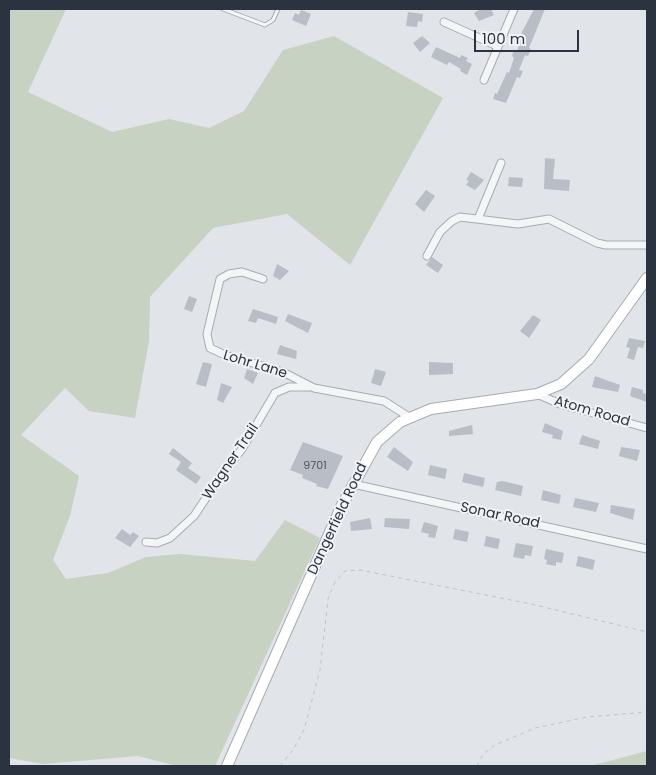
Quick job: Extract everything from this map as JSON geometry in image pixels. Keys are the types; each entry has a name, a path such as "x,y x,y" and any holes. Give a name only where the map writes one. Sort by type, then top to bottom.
{"street":[{"path":"484,80 514,9"},
{"path":"444,22 497,46"},
{"path":"478,218 501,163"},
{"path":"427,256 440,232 452,220 460,217 518,224 549,219 606,245 647,244"},
{"name":"Lohr Lane","path":"262,279 242,272 229,274 220,279 208,329 208,345 216,353 283,372 314,388 384,401 408,417"},
{"name":"Dangerfield Road","path":"227,766 353,484 377,442 392,427 408,417 447,406 537,394 561,384 580,369 647,278"},
{"name":"Wagner Trail","path":"146,542 157,543 170,538 194,516 222,474 242,449 275,393 289,387 314,388"},
{"name":"Atom Road","path":"537,394 560,404 647,428"},
{"name":"Sonar Road","path":"353,484 647,548"}],"lane":[{"path":"223,9 265,25 273,20 278,9"}],"path":[{"path":"280,766 293,750 304,730 320,670 328,599 335,582 345,571 360,570 530,604 647,632"},
{"path":"477,766 483,754 495,745 535,728 587,717 647,712"}],"green space":[{"path":"9,9 66,9 28,92 112,132 169,119 209,128 244,111 283,50 334,36 443,98 350,265 287,214 213,228 150,297 149,341 135,418 89,411 65,388 21,435 79,476 70,516 53,560 66,579 108,573 146,557 180,554 255,561 285,520 320,538 215,766 177,766 138,756 43,764 9,758"},
{"path":"647,751 647,766 590,766"}],"building":[{"path":"481,9 491,9 494,15 479,21 474,13"},
{"path":"534,9 545,9 529,48 531,49 528,56 525,55 519,70 523,71 520,78 517,77 506,103 493,99 507,72 509,73 514,58 512,56 514,50 517,51 523,35 521,34"},
{"path":"301,10 311,14 306,26 292,20 295,13 299,15"},
{"path":"408,12 423,14 422,22 418,21 417,27 406,26"},
{"path":"422,36 430,43 420,52 413,43"},
{"path":"436,47 460,58 461,55 468,58 466,61 472,64 467,75 449,62 447,65 431,57"},
{"path":"545,158 555,159 553,179 570,180 569,191 544,189"},
{"path":"471,172 484,180 475,190 466,185 469,181 466,180"},
{"path":"509,177 523,178 522,187 508,186"},
{"path":"426,190 435,196 424,212 415,204"},
{"path":"432,257 443,265 438,273 426,265"},
{"path":"277,264 289,271 280,280 273,276"},
{"path":"189,296 197,299 192,312 184,309"},
{"path":"253,309 278,317 276,324 258,318 256,323 248,321"},
{"path":"288,314 312,323 308,333 285,321"},
{"path":"533,315 541,320 529,338 520,331"},
{"path":"629,338 645,341 643,348 638,347 634,360 627,358 630,348 626,347"},
{"path":"280,345 297,351 296,359 277,354"},
{"path":"203,362 212,364 206,387 196,384"},
{"path":"429,362 453,363 453,374 429,375"},
{"path":"247,369 258,373 253,384 244,378"},
{"path":"375,369 386,372 381,386 371,383"},
{"path":"595,376 620,385 618,392 592,387"},
{"path":"221,383 232,387 223,403 217,400"},
{"path":"632,387 643,390 643,393 647,394 647,402 630,396"},
{"path":"545,423 563,431 561,440 552,438 553,435 542,432"},
{"path":"472,425 473,434 449,436 449,431"},
{"path":"582,435 600,441 598,449 579,444"},
{"path":"303,442 343,456 328,489 316,486 317,484 302,478 303,475 290,470"},
{"path":"394,447 413,462 408,471 387,457"},
{"path":"621,447 640,450 637,461 619,456"},
{"path":"173,448 192,463 188,468 201,477 196,484 176,470 181,462 169,454"},
{"path":"430,465 447,469 445,479 428,475"},
{"path":"464,473 485,478 483,487 462,482"},
{"path":"503,481 523,486 521,496 495,490 497,482"},
{"path":"543,490 561,495 559,504 541,500"},
{"path":"575,498 599,503 596,512 573,507"},
{"path":"611,505 635,509 633,520 610,513"},
{"path":"370,518 372,529 351,531 350,522"},
{"path":"385,518 410,519 409,529 384,527"},
{"path":"424,522 438,526 435,538 428,537 429,534 421,532"},
{"path":"122,529 130,535 133,532 139,536 130,547 115,538"},
{"path":"455,529 469,532 467,542 453,539"},
{"path":"486,536 500,539 498,549 484,546"},
{"path":"516,543 533,546 531,556 525,555 524,559 513,557"},
{"path":"546,549 564,553 562,563 556,562 556,566 546,564 547,560 544,559"},
{"path":"578,556 595,560 593,570 576,566"}]}
